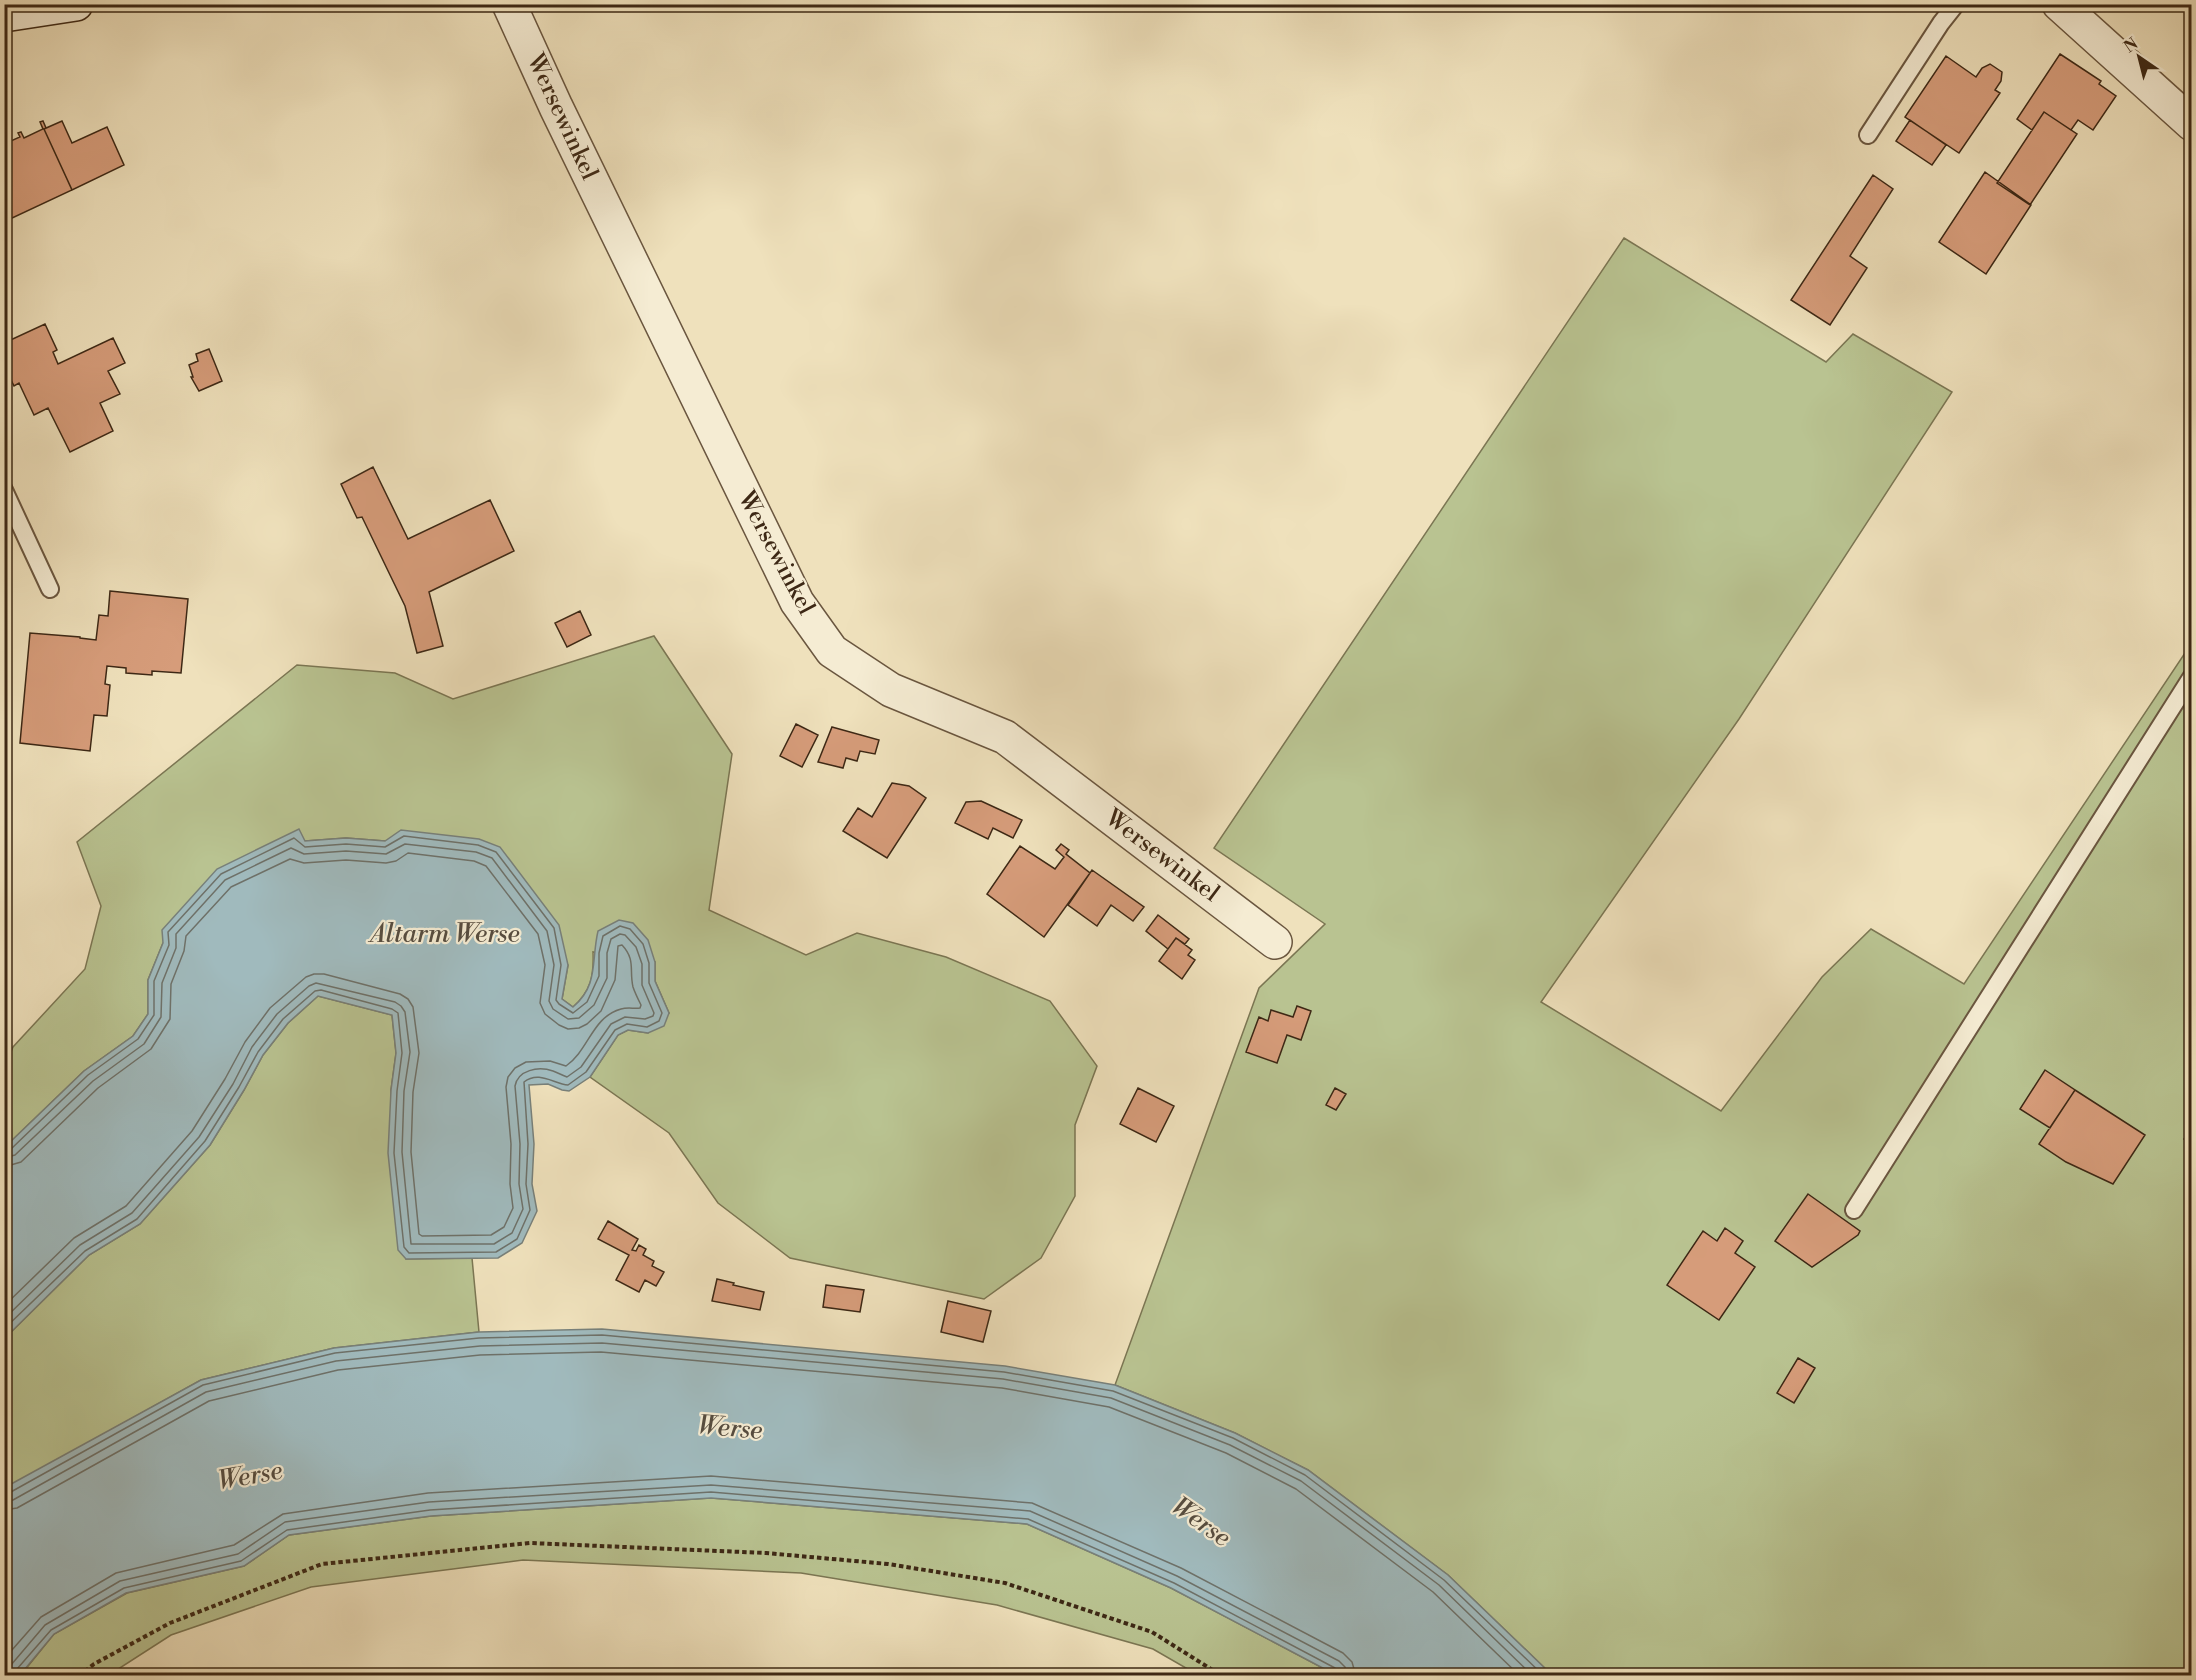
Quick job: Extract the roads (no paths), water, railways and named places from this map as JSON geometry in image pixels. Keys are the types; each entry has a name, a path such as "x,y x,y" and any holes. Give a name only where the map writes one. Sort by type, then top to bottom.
{"street":[{"path":"4,15 76,4"},
{"name":"Wersewinkel","path":"509,4 556,107 797,602 832,651 891,690 1005,737 1275,942"},
{"path":"2059,4 2192,124"}],"lane":[{"path":"1868,135 1941,23 1956,4"},
{"path":"4,490 50,589"},
{"path":"1854,1210 2192,676"}],"water":[{"name":"Altarm Werse","path":"299,829 305,841 346,838 385,841 401,830 479,839 500,847 559,925 568,965 562,999 573,1007 587,990 593,972 598,931 619,920 633,923 648,940 655,962 655,981 669,1013 664,1026 648,1033 628,1030 618,1035 590,1077 569,1091 548,1084 529,1085 534,1144 532,1184 537,1211 522,1243 498,1258 406,1259 398,1250 388,1153 391,1090 396,1053 392,1015 318,996 288,1023 263,1055 210,1145 140,1224 89,1255 5,1338 5,1147 84,1071 133,1036 148,1014 148,980 163,943 162,930 217,869"},
{"name":"Werse","path":"602,1329 1005,1366 1115,1385 1235,1433 1308,1470 1448,1575 1552,1675 1336,1675 1171,1588 1027,1524 711,1498 431,1516 289,1535 244,1566 126,1593 54,1634 20,1675 5,1675 4,1489 13,1483 201,1380 334,1348 479,1332"}]}
